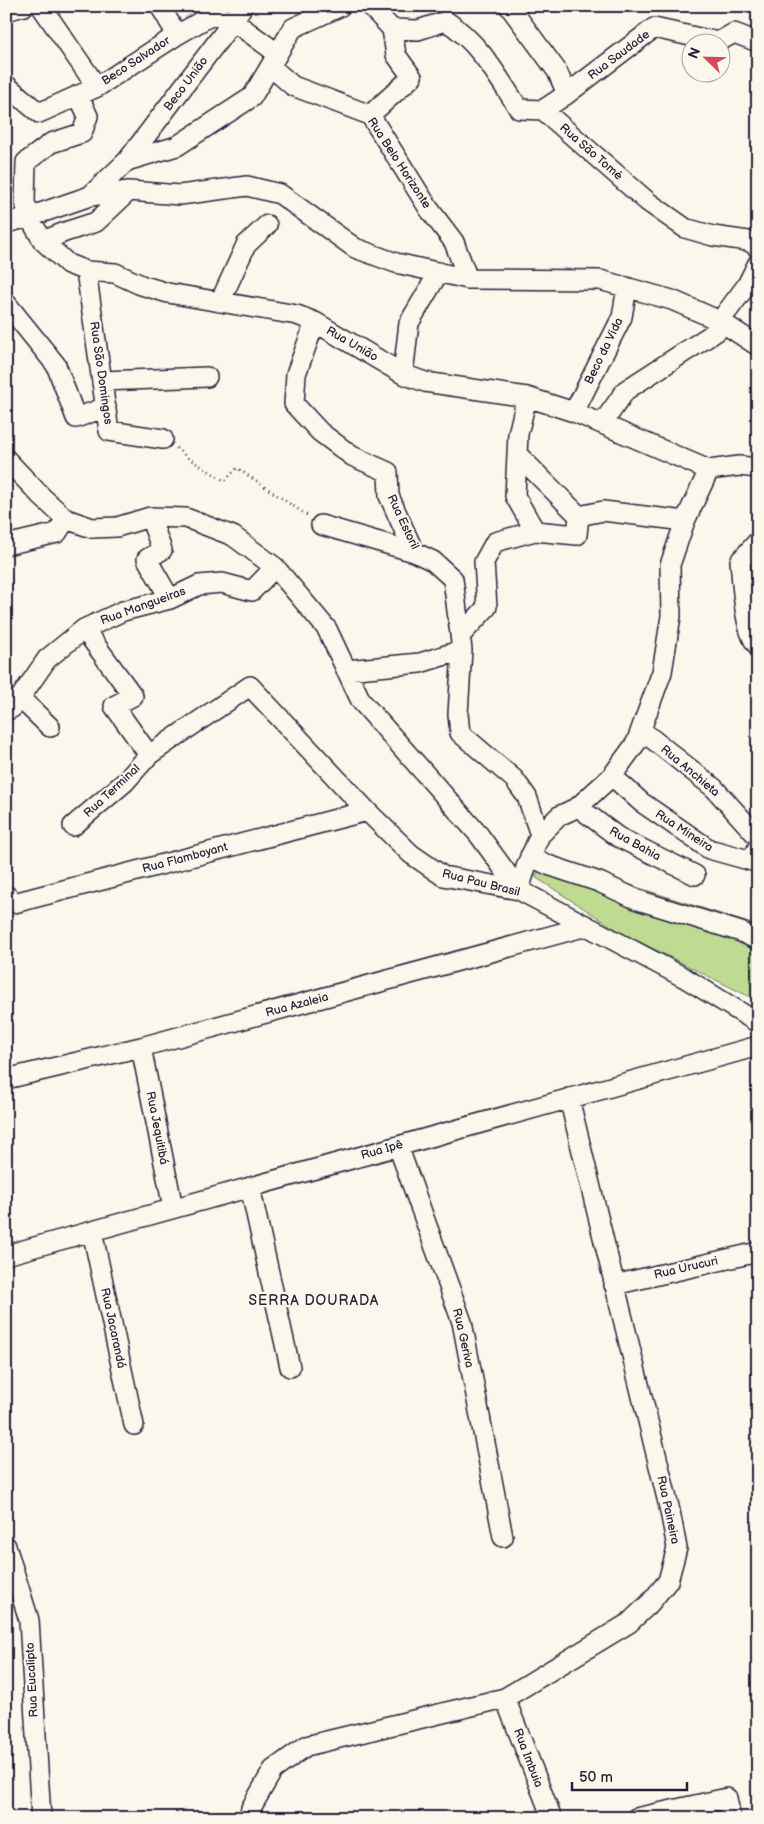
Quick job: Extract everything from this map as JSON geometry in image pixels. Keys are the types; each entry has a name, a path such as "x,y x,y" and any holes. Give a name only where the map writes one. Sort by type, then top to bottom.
{"street":[{"path":"41,6 97,87"},
{"path":"160,6 177,35"},
{"path":"90,196 128,161 177,146 252,98 293,28 341,6"},
{"path":"370,6 392,29 396,55 412,77 370,115"},
{"path":"392,29 418,30 446,21 459,30 488,61 519,109 543,110 567,94 557,71 509,6"},
{"name":"Beco Salvador","path":"6,85 39,113 97,87 177,35 212,15 236,11"},
{"name":"Rua Belo Horizonte","path":"236,11 293,86 370,115 429,209 454,242 468,279"},
{"name":"Beco União","path":"128,161 236,11"},
{"name":"Rua Saudade","path":"567,94 654,28 718,42 734,33 758,42"},
{"path":"29,218 25,202 26,162 51,143 82,133 88,116 78,96"},
{"name":"Rua São Tomé","path":"543,110 648,202 684,228 713,236 748,241 755,244 758,248"},
{"path":"6,223 29,218 90,196 129,191 180,195 247,186 280,194 355,248 396,263 468,279 600,280 672,300 720,321 758,346"},
{"path":"43,241 96,222 129,191"},
{"name":"Rua União","path":"29,218 43,241 68,264 86,271 115,274 141,285 168,293 297,315 315,322 403,374 425,382 527,397 574,412 709,470"},
{"path":"220,302 246,245 267,225"},
{"path":"602,424 626,390 717,331 720,321 747,285 758,263"},
{"name":"Rua São Domingos","path":"86,271 109,431 164,439"},
{"path":"403,374 409,323 439,272"},
{"name":"Beco da Vida","path":"574,412 622,317 627,287"},
{"path":"6,303 56,366 76,418 106,406"},
{"name":"Rua Estoril","path":"315,322 296,374 294,404 320,432 352,456 388,472 389,496 414,552 433,561 453,579 461,643 458,714 460,733 514,779 527,797 540,835"},
{"path":"103,381 207,377"},
{"path":"527,397 518,434 515,496 536,531"},
{"path":"517,454 579,516"},
{"path":"6,459 66,519 92,528 117,527 150,517 186,518 233,536 275,567 327,629 361,701 479,835 519,890"},
{"path":"519,890 530,856 540,835 559,816 578,807 612,776 636,743 662,672 671,616 670,565 685,522 709,470 739,466 758,468"},
{"path":"579,516 603,511 685,522"},
{"path":"346,670 420,662 461,643 487,607 484,562 495,542 536,531 577,535 579,516"},
{"path":"150,517 162,550 147,559 170,599"},
{"path":"6,545 57,533 66,519"},
{"path":"321,525 414,552"},
{"path":"758,541 740,561 746,617 754,643 758,646"},
{"name":"Rua Mangueiras","path":"6,711 12,708 20,698 47,659 84,629 123,612 170,599 198,585 222,583 252,591 275,567"},
{"path":"84,629 133,696 114,706 149,755"},
{"name":"Rua Pau Brasil","path":"149,755 250,686 366,811 410,854 443,876 519,890 686,978 758,1023"},
{"path":"20,698 50,727"},
{"name":"Rua Anchieta","path":"640,730 714,788 758,837"},
{"name":"Rua Terminal","path":"73,826 125,782 149,755"},
{"name":"Rua Mineira","path":"612,776 641,802 708,849 752,861 758,847"},
{"name":"Rua Bahia","path":"578,807 618,837 695,875"},
{"name":"Rua Flamboyant","path":"9,903 366,811"},
{"path":"530,856 548,865 599,882 638,900 741,932 758,940"},
{"name":"Rua Azaleia","path":"6,1079 141,1047 587,926"},
{"name":"Rua Ipê","path":"6,1255 758,1046"},
{"name":"Rua Jequitibá","path":"141,1047 173,1208"},
{"name":"Rua Paineira","path":"249,1818 251,1808 273,1770 306,1746 505,1698 629,1623 650,1603 668,1581 677,1548 670,1511 569,1098"},
{"name":"Rua Geriva","path":"398,1146 462,1322 503,1537"},
{"path":"250,1187 290,1367"},
{"name":"Rua Jacarandá","path":"92,1231 134,1425"},
{"name":"Rua Urucuri","path":"614,1285 758,1252"},
{"name":"Rua Eucalipto","path":"6,1546 29,1620 41,1818"},
{"name":"Rua Imbuia","path":"505,1698 552,1818"},
{"path":"636,1818 727,1798 731,1818"}],"path":[{"path":"164,439 188,458 225,481 237,468 321,525"}],"green space":[{"path":"546,858 758,926 758,1001 622,933 535,877"}],"district":[{"name":"SERRA DOURADA","path":"314,1300"}]}
